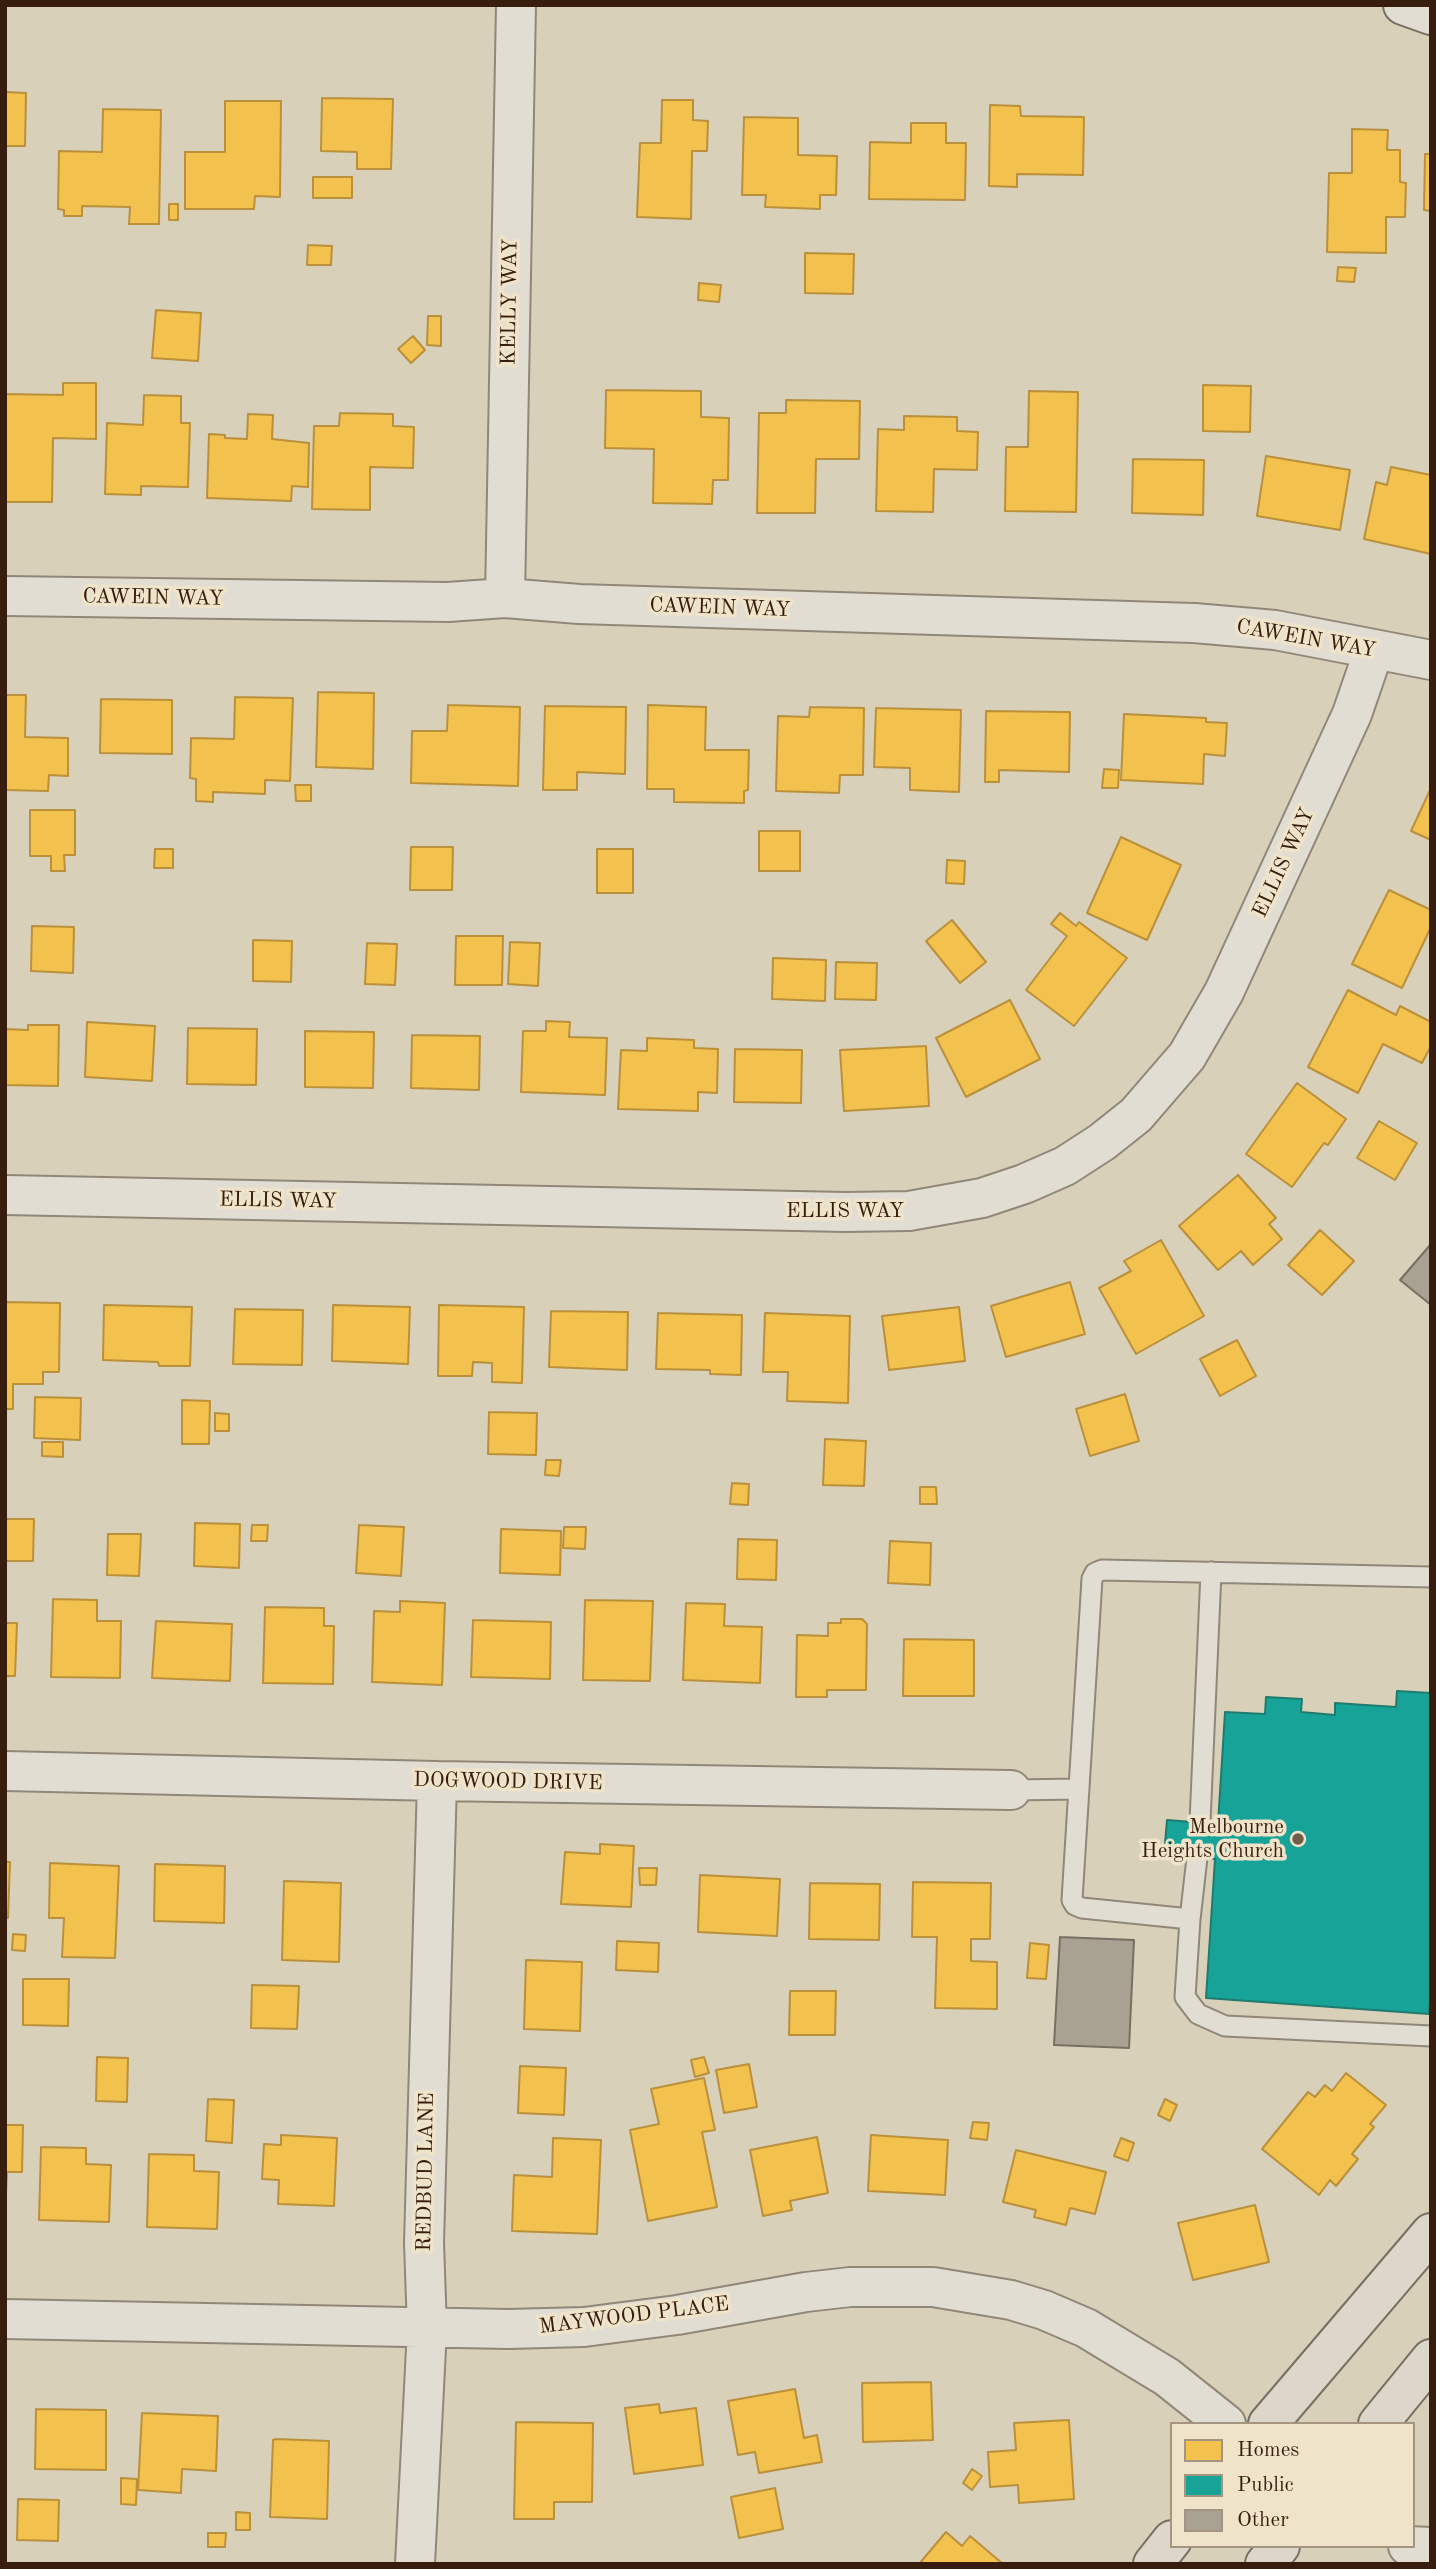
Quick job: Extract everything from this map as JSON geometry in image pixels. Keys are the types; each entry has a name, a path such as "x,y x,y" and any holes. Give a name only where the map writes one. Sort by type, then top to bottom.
{"main road":[{"path":"1270,2422 1431,2233"},
{"path":"1380,2422 1431,2359"},
{"path":"1153,2564 1170,2543"},
{"path":"1265,2564 1278,2548"}],"street":[{"name":"KELLY WAY","path":"505,598 516,5"},
{"path":"1403,5 1431,15"},
{"name":"CAWEIN WAY","path":"5,596 448,602 505,598 593,604 1194,623 1275,630 1431,660"},
{"name":"ELLIS WAY","path":"5,1195 846,1213 909,1211 982,1198 1024,1184 1065,1166 1102,1142 1136,1115 1187,1056 1224,992 1352,715 1374,650"},
{"name":"DOGWOOD DRIVE","path":"5,1771 1012,1790"},
{"name":"REDBUD LANE","path":"415,2564 427,2329 424,2243 437,1781"},
{"name":"MAYWOOD PLACE","path":"5,2319 427,2329 584,2327 677,2315 806,2292 850,2287 933,2287 1011,2300 1044,2310 1086,2328 1167,2377 1223,2422"}],"lane":[{"path":"1190,1919 1082,1908 1072,1900 1092,1579 1095,1573 1102,1570 1431,1577"},
{"path":"1200,1822 1211,1572"},
{"path":"1012,1790 1079,1789"},
{"path":"1197,1857 1185,1997 1198,2014 1225,2026 1431,2036"}],"building: Homes":[{"path":"5,92 26,93 25,146 5,146"},
{"path":"322,98 393,99 391,169 357,169 357,152 321,151"},
{"path":"662,100 693,100 693,120 708,121 707,151 692,151 691,219 637,217 640,143 661,143"},
{"path":"225,101 281,101 280,197 255,196 254,209 185,209 185,152 225,152"},
{"path":"990,105 1020,106 1021,116 1084,117 1083,175 1017,174 1017,187 989,186"},
{"path":"103,109 161,110 159,224 129,224 130,207 82,206 82,216 64,216 64,210 58,209 59,151 102,152"},
{"path":"744,117 798,118 798,155 837,156 836,195 820,195 820,209 765,207 766,195 742,195"},
{"path":"911,123 946,123 946,143 966,143 965,200 869,199 870,142 911,143"},
{"path":"1352,129 1388,130 1387,150 1400,150 1400,182 1406,183 1405,217 1386,217 1386,253 1327,252 1329,173 1352,173"},
{"path":"1425,154 1431,154 1431,211 1424,210"},
{"path":"313,177 352,177 352,198 313,198"},
{"path":"169,204 178,204 178,220 169,220"},
{"path":"308,245 332,246 331,265 307,265"},
{"path":"805,253 854,254 853,294 805,293"},
{"path":"1338,267 1356,268 1354,282 1337,281"},
{"path":"699,283 721,285 719,302 698,300"},
{"path":"156,310 201,313 198,361 152,358"},
{"path":"428,316 441,316 441,346 427,345"},
{"path":"413,336 425,350 411,363 398,349"},
{"path":"63,383 96,383 96,439 53,438 52,502 5,502 5,394 63,395"},
{"path":"1203,385 1251,386 1250,432 1203,431"},
{"path":"606,390 701,391 701,417 729,418 728,480 713,480 712,504 653,503 654,449 605,448"},
{"path":"1029,391 1078,392 1076,512 1005,511 1006,447 1028,447"},
{"path":"144,395 181,396 181,423 190,423 188,487 141,486 141,495 105,494 107,423 143,425"},
{"path":"786,400 860,401 859,459 816,459 815,513 757,513 759,413 786,413"},
{"path":"340,413 393,414 393,426 414,427 413,468 370,467 370,510 312,509 314,426 339,426"},
{"path":"248,414 273,415 272,439 309,443 308,487 292,486 291,501 207,498 209,434 247,439"},
{"path":"904,416 957,417 957,431 978,432 977,470 934,469 933,512 876,511 878,429 904,430"},
{"path":"1266,456 1350,470 1340,530 1257,516"},
{"path":"1133,459 1204,460 1203,515 1132,513"},
{"path":"1391,467 1431,475 1431,554 1364,539 1376,482 1387,485"},
{"path":"318,692 374,693 373,769 316,767"},
{"path":"5,695 26,695 25,737 68,738 68,776 49,775 48,791 5,790"},
{"path":"235,697 293,698 290,781 265,780 265,794 213,792 213,802 196,801 196,779 190,778 191,738 234,739"},
{"path":"101,699 172,700 172,754 100,753"},
{"path":"448,705 520,707 518,786 411,783 412,731 447,731"},
{"path":"648,705 706,707 705,750 749,750 748,790 744,791 744,803 674,802 674,789 647,789"},
{"path":"545,706 626,707 625,774 577,772 577,790 543,790"},
{"path":"810,707 864,708 863,775 840,775 839,793 776,791 778,716 809,717"},
{"path":"876,708 961,710 959,792 910,790 910,768 874,767"},
{"path":"986,711 1070,712 1069,772 999,770 999,782 985,782"},
{"path":"1124,714 1206,718 1206,722 1227,723 1225,756 1204,754 1203,784 1121,780"},
{"path":"1104,769 1119,770 1118,788 1102,788"},
{"path":"295,785 311,785 311,801 296,801"},
{"path":"1431,788 1431,840 1411,831"},
{"path":"30,810 75,810 75,855 64,855 65,871 51,871 51,856 30,856"},
{"path":"759,831 800,831 800,871 759,871"},
{"path":"1121,837 1181,865 1147,940 1087,913"},
{"path":"411,847 453,847 452,890 410,890"},
{"path":"155,849 173,849 173,868 154,868"},
{"path":"597,849 633,849 633,893 597,893"},
{"path":"947,860 965,861 964,884 946,883"},
{"path":"1389,890 1431,910 1431,927 1402,988 1352,964"},
{"path":"1060,913 1076,926 1079,922 1127,958 1074,1026 1026,990 1067,936 1051,924"},
{"path":"952,920 986,962 960,983 926,941"},
{"path":"32,926 74,927 73,973 31,971"},
{"path":"456,936 503,936 502,985 455,985"},
{"path":"253,940 292,941 291,982 253,981"},
{"path":"510,942 540,943 538,986 508,984"},
{"path":"367,943 397,944 395,985 365,984"},
{"path":"773,958 826,960 825,1001 772,999"},
{"path":"836,962 877,963 876,1000 835,999"},
{"path":"1348,990 1396,1015 1400,1006 1431,1022 1431,1046 1422,1063 1383,1044 1358,1093 1308,1067"},
{"path":"1010,1000 1040,1059 966,1097 936,1038"},
{"path":"546,1021 570,1022 569,1037 607,1038 605,1095 521,1092 523,1031 546,1031"},
{"path":"87,1022 155,1026 152,1081 85,1077"},
{"path":"28,1025 59,1025 58,1086 5,1085 5,1029 28,1030"},
{"path":"188,1028 257,1029 256,1085 187,1084"},
{"path":"305,1031 374,1032 373,1088 305,1087"},
{"path":"412,1035 480,1036 479,1090 411,1088"},
{"path":"647,1038 694,1040 694,1048 718,1049 717,1093 698,1092 698,1111 618,1109 621,1050 647,1051"},
{"path":"926,1046 929,1106 844,1111 840,1050"},
{"path":"735,1049 802,1050 801,1103 734,1102"},
{"path":"1297,1083 1346,1119 1328,1145 1324,1143 1292,1187 1246,1154"},
{"path":"1379,1121 1417,1143 1395,1180 1357,1158"},
{"path":"1238,1175 1276,1218 1269,1224 1282,1239 1253,1265 1241,1251 1218,1270 1179,1226"},
{"path":"1320,1230 1354,1261 1322,1295 1288,1265"},
{"path":"1161,1240 1204,1316 1136,1354 1099,1288 1131,1271 1124,1261"},
{"path":"1070,1282 1085,1334 1006,1357 991,1306"},
{"path":"5,1302 60,1303 59,1372 43,1372 43,1384 13,1384 13,1409 5,1409"},
{"path":"104,1305 192,1307 190,1366 159,1366 158,1362 103,1360"},
{"path":"333,1305 410,1307 408,1364 332,1361"},
{"path":"439,1305 524,1307 522,1383 492,1382 492,1363 473,1362 472,1376 438,1376"},
{"path":"959,1307 965,1361 889,1370 882,1316"},
{"path":"235,1309 303,1310 302,1365 233,1364"},
{"path":"551,1311 628,1312 627,1370 549,1367"},
{"path":"658,1313 742,1315 741,1375 710,1374 710,1370 656,1369"},
{"path":"765,1313 850,1316 848,1403 787,1401 788,1372 763,1372"},
{"path":"1237,1340 1256,1376 1220,1396 1200,1359"},
{"path":"1125,1394 1139,1441 1090,1456 1076,1409"},
{"path":"35,1397 81,1398 80,1440 34,1438"},
{"path":"182,1400 210,1401 209,1444 182,1444"},
{"path":"489,1412 537,1413 536,1455 488,1454"},
{"path":"215,1413 229,1414 229,1431 215,1431"},
{"path":"825,1439 866,1441 864,1486 823,1485"},
{"path":"42,1442 63,1442 63,1457 42,1456"},
{"path":"546,1460 561,1460 559,1476 545,1475"},
{"path":"732,1483 749,1484 748,1505 730,1504"},
{"path":"920,1487 936,1487 937,1504 920,1504"},
{"path":"5,1519 34,1519 33,1561 5,1561"},
{"path":"195,1523 240,1524 239,1568 194,1566"},
{"path":"252,1525 268,1525 267,1541 251,1541"},
{"path":"359,1525 404,1527 401,1576 356,1573"},
{"path":"564,1527 586,1527 585,1549 563,1548"},
{"path":"501,1529 561,1531 560,1575 500,1573"},
{"path":"108,1534 141,1534 139,1576 107,1575"},
{"path":"738,1539 777,1540 776,1580 737,1579"},
{"path":"890,1541 931,1543 930,1585 888,1583"},
{"path":"53,1599 97,1600 97,1621 121,1621 120,1678 51,1677"},
{"path":"585,1600 653,1601 650,1681 583,1680"},
{"path":"400,1601 445,1603 442,1685 372,1682 374,1611 400,1612"},
{"path":"686,1603 725,1604 724,1626 762,1627 760,1683 683,1680"},
{"path":"265,1607 324,1608 324,1626 334,1626 333,1684 263,1683"},
{"path":"841,1619 862,1619 867,1624 866,1690 827,1690 827,1697 796,1697 797,1635 828,1636 828,1623 841,1623"},
{"path":"473,1620 551,1622 550,1679 471,1677"},
{"path":"156,1621 232,1624 230,1681 152,1678"},
{"path":"5,1623 17,1623 15,1676 5,1676"},
{"path":"904,1639 974,1640 974,1696 903,1696"},
{"path":"600,1844 634,1846 631,1907 561,1904 565,1852 600,1854"},
{"path":"5,1862 10,1862 8,1918 5,1918"},
{"path":"50,1863 119,1866 115,1958 62,1957 64,1918 49,1918"},
{"path":"155,1864 225,1866 224,1923 154,1921"},
{"path":"639,1868 657,1868 656,1885 640,1885"},
{"path":"700,1875 780,1879 777,1936 698,1932"},
{"path":"284,1881 341,1883 339,1962 282,1960"},
{"path":"913,1882 991,1883 990,1939 971,1939 971,1961 997,1962 997,2009 935,2008 937,1937 912,1937"},
{"path":"810,1883 880,1884 879,1940 809,1939"},
{"path":"13,1934 26,1935 25,1951 12,1950"},
{"path":"617,1941 659,1943 658,1972 616,1970"},
{"path":"1030,1943 1049,1945 1046,1979 1027,1978"},
{"path":"526,1960 582,1962 580,2031 524,2029"},
{"path":"23,1979 69,1979 68,2026 23,2025"},
{"path":"252,1985 299,1986 297,2029 251,2028"},
{"path":"790,1991 836,1991 835,2035 789,2035"},
{"path":"97,2057 128,2058 127,2102 96,2101"},
{"path":"704,2057 709,2073 695,2077 691,2060"},
{"path":"749,2064 757,2107 724,2113 716,2070"},
{"path":"520,2066 566,2068 564,2115 518,2113"},
{"path":"1346,2073 1386,2105 1370,2124 1374,2127 1352,2154 1358,2159 1336,2186 1330,2180 1319,2195 1262,2149 1308,2092 1315,2097 1325,2085 1332,2091"},
{"path":"704,2078 715,2130 702,2132 717,2207 648,2221 630,2130 659,2124 651,2089"},
{"path":"208,2099 234,2100 232,2143 206,2141"},
{"path":"1165,2099 1177,2105 1170,2121 1158,2115"},
{"path":"973,2122 989,2123 987,2140 970,2138"},
{"path":"5,2125 23,2125 22,2172 7,2172 5,2215"},
{"path":"281,2135 337,2138 334,2206 278,2204 279,2180 262,2179 264,2144 281,2145"},
{"path":"871,2135 948,2140 945,2195 868,2191"},
{"path":"817,2137 828,2193 790,2201 792,2210 763,2216 750,2150"},
{"path":"553,2138 601,2140 597,2234 512,2231 514,2175 552,2177"},
{"path":"1121,2138 1134,2143 1128,2161 1114,2156"},
{"path":"41,2147 86,2148 86,2164 111,2165 109,2222 39,2220"},
{"path":"1016,2150 1106,2172 1095,2214 1070,2208 1066,2225 1034,2217 1036,2210 1003,2202"},
{"path":"149,2154 194,2155 194,2171 219,2172 217,2229 147,2227"},
{"path":"1255,2205 1269,2262 1193,2280 1178,2223"},
{"path":"931,2382 933,2440 863,2442 862,2383"},
{"path":"795,2389 804,2438 817,2435 822,2462 759,2473 755,2452 738,2455 728,2401"},
{"path":"659,2404 660,2413 696,2408 703,2465 634,2474 625,2408"},
{"path":"36,2409 106,2410 106,2470 35,2469"},
{"path":"142,2413 218,2416 216,2471 182,2469 181,2493 138,2490"},
{"path":"1069,2420 1074,2499 1019,2503 1018,2485 990,2487 988,2452 1016,2450 1014,2423"},
{"path":"516,2422 593,2423 592,2502 554,2502 554,2519 514,2519"},
{"path":"273,2440 329,2441 327,2519 270,2517"},
{"path":"972,2469 982,2476 972,2490 963,2483"},
{"path":"121,2478 137,2479 136,2505 121,2504"},
{"path":"775,2488 783,2529 739,2538 731,2497"},
{"path":"18,2499 59,2500 58,2541 17,2540"},
{"path":"236,2512 250,2513 250,2530 236,2530"},
{"path":"946,2532 962,2546 970,2536 1003,2564 919,2564"},
{"path":"208,2533 226,2533 225,2547 208,2547"}],"building: Public":[{"name":"Melbourne Heights Church","path":"1397,1691 1431,1693 1429,2014 1206,1998 1215,1859 1164,1855 1167,1820 1218,1824 1225,1712 1265,1714 1266,1697 1302,1699 1301,1712 1335,1715 1335,1703 1396,1707"}],"building: Other":[{"path":"1431,1244 1431,1305 1400,1280"},
{"path":"1060,1937 1134,1940 1129,2048 1054,2045"}],"place":[{"name":"Melbourne Heights Church","path":"1298,1839"}]}
